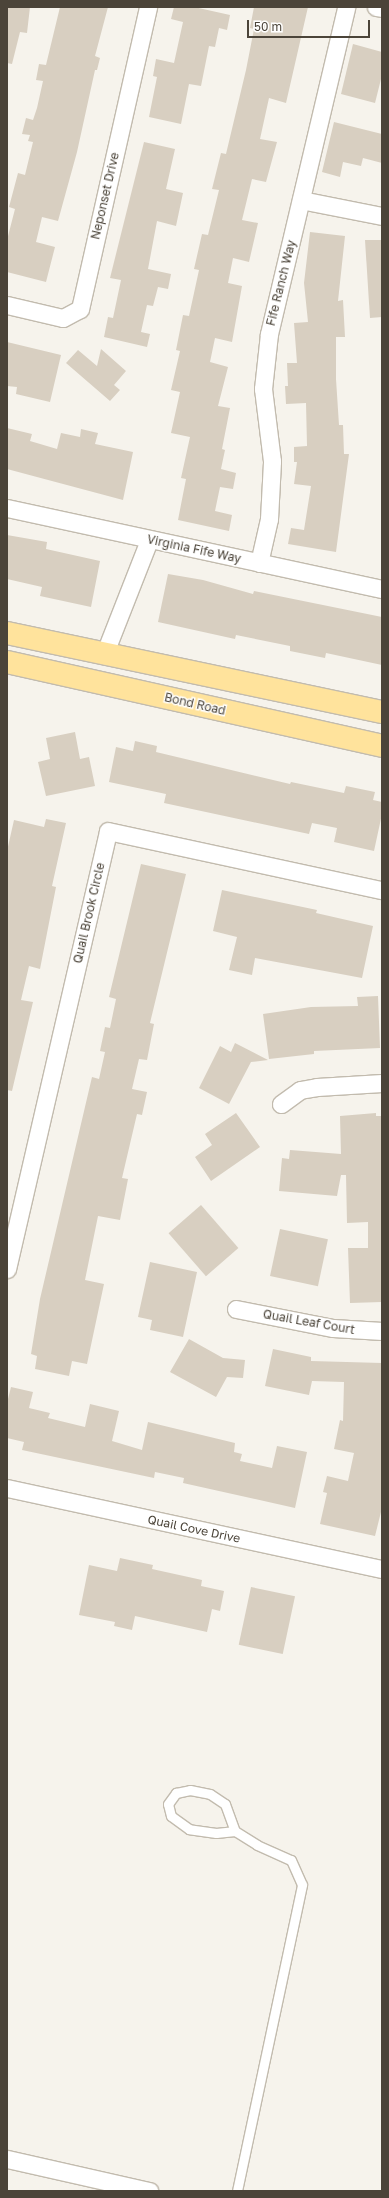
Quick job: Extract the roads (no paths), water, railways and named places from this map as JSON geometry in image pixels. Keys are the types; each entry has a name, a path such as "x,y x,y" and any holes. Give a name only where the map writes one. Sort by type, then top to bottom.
{"main road":[{"path":"7,633 104,655 382,712"},
{"path":"7,650 88,667 99,662 104,655"},
{"name":"Bond Road","path":"7,662 382,746"},
{"path":"243,715 270,708 382,732"}],"street":[{"name":"Neponset Drive","path":"7,305 63,318 80,309 148,7"},
{"name":"Fife Ranch Way","path":"259,563 270,519 272,461 264,389 269,334 346,7"},
{"path":"376,7 382,8"},
{"path":"301,200 382,216"},
{"name":"Virginia Fife Way","path":"7,508 382,589"},
{"path":"104,655 150,540"},
{"name":"Quail Brook Circle","path":"7,1269 108,831 382,890"},
{"path":"281,1104 300,1090 317,1087 382,1083"},
{"name":"Quail Leaf Court","path":"236,1309 333,1328 382,1331"},
{"name":"Quail Cove Drive","path":"7,1488 382,1569"},
{"path":"7,2159 149,2191"}],"lane":[{"path":"235,1831 216,1833 189,1829 171,1816 168,1804 176,1793 190,1790 210,1794 225,1804 235,1831 257,1845 291,1860 302,1885 237,2191"}]}
